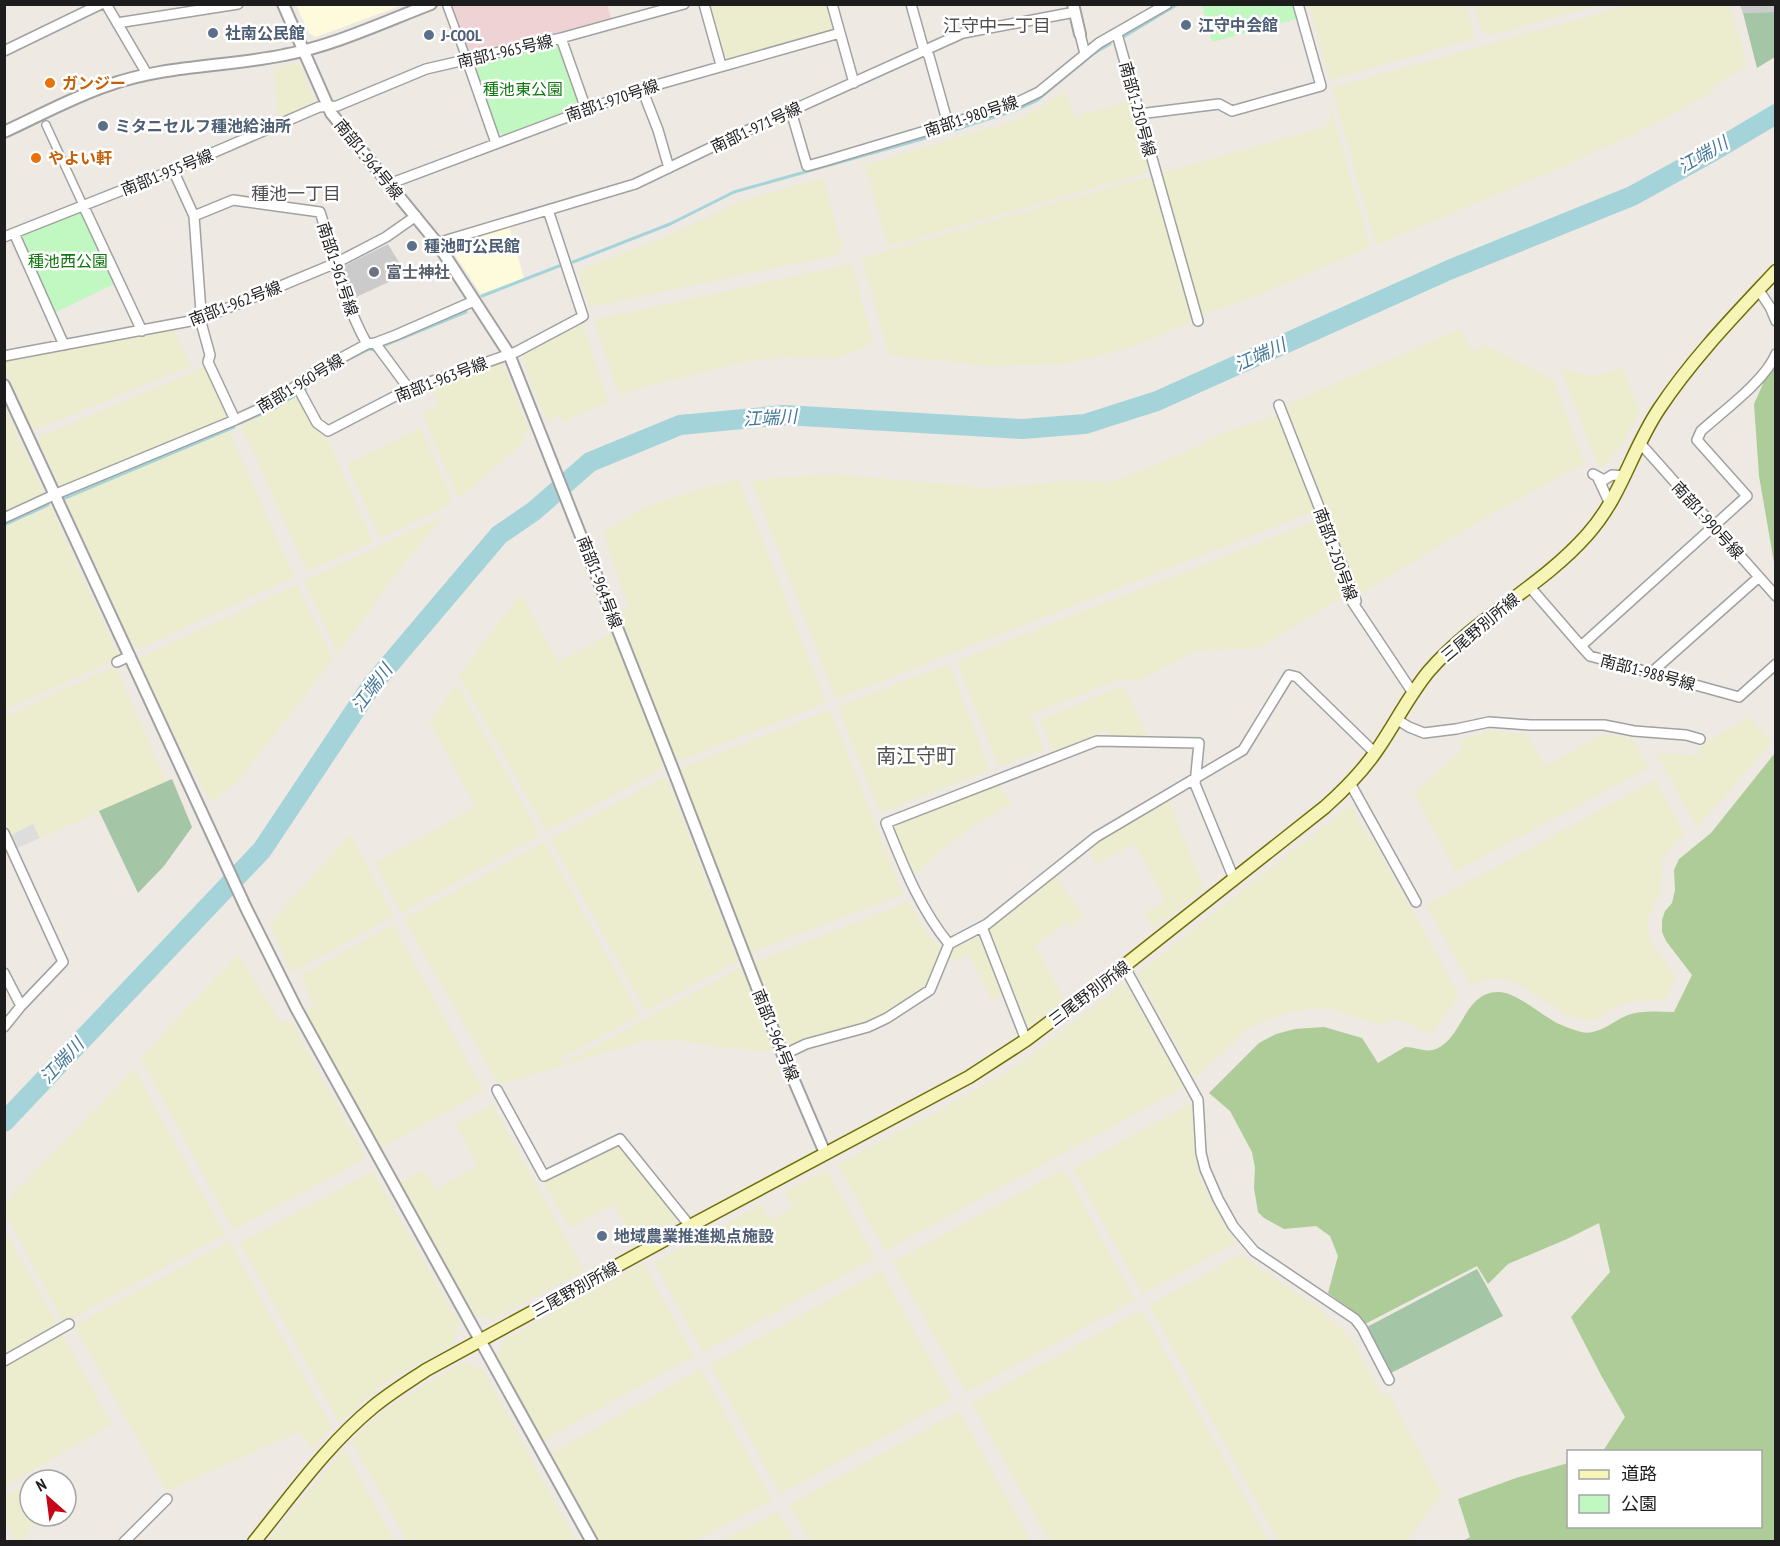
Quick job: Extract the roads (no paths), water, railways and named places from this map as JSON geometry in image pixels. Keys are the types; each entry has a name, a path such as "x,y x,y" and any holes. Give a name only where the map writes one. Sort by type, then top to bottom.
{"main road":[{"name":"三尾野別所線","path":"254,1542 331,1448 372,1407 395,1390 426,1370 690,1226 969,1077 1026,1040 1124,966 1325,807 1350,783 1375,753 1424,677 1451,648 1574,549 1598,522 1625,476 1658,410 1682,377 1776,270"}],"street":[{"path":"4,51 101,4"},
{"path":"106,4 147,74"},
{"path":"117,23 238,4"},
{"name":"南部1-964号線","path":"283,4 328,106 437,243 509,354 783,1055 825,1153"},
{"path":"4,132 108,85 147,74 250,61 303,50 431,4"},
{"name":"南部1-965号線","path":"328,106 337,106 426,69 561,38 684,4"},
{"path":"704,4 721,65"},
{"path":"832,4 854,83"},
{"path":"911,4 929,56 948,124"},
{"name":"南部1-980号線","path":"791,111 807,166 1012,105 1039,92 1085,54 1167,4"},
{"path":"1139,114 1219,104 1232,111 1321,86 1298,4"},
{"path":"447,6 496,143"},
{"path":"1074,8 1085,54"},
{"name":"南部1-971号線","path":"437,243 635,184 963,33 1074,8"},
{"name":"南部1-970号線","path":"389,184 642,89 840,33"},
{"name":"南部1-250号線","path":"1117,34 1198,321"},
{"path":"561,38 586,109"},
{"path":"642,89 658,130 669,168"},
{"name":"南部1-955号線","path":"9,235 173,170 319,107 328,106"},
{"path":"46,125 142,331"},
{"path":"173,170 194,216 201,319 210,355 208,362 235,420"},
{"name":"南部1-961号線","path":"194,216 233,200 320,212 357,326 409,389"},
{"name":"南部1-963号線","path":"297,386 317,423 328,431 409,389 516,352 583,316 548,210"},
{"name":"南部1-962号線","path":"4,356 201,319 336,263 386,237 416,216"},
{"path":"9,235 64,345"},
{"path":"1758,289 1776,321"},
{"name":"南部1-960号線","path":"4,518 272,403 317,371 371,343 474,301"},
{"name":"南部1-988号線","path":"1776,354 1772,364 1758,380 1701,431 1697,440 1747,496 1581,646 1590,656 1738,697 1776,664"},
{"path":"4,385 246,908 296,1008 592,1542"},
{"name":"南部1-250号線","path":"1279,405 1356,601 1353,603 1413,693"},
{"name":"南部1-990号線","path":"1640,443 1776,596"},
{"path":"1610,504 1595,476 1604,480 1612,475 1625,476"},
{"path":"1652,672 1759,577"},
{"path":"1529,586 1581,646"},
{"path":"117,662 130,656"},
{"path":"783,1055 806,1044 868,1027 887,1018 930,990 949,944 982,927 1096,837 1244,750 1288,675 1297,677 1375,753"},
{"path":"1396,719 1424,733 1489,722 1530,725 1604,725 1635,731 1686,735 1700,739"},
{"path":"949,944 936,928 912,887 886,822 1097,741 1199,743 1195,784 1234,879"},
{"path":"1350,783 1416,902"},
{"path":"4,833 8,847 63,962 4,1027"},
{"path":"982,927 1026,1040"},
{"path":"1124,966 1198,1100 1200,1141 1205,1169 1214,1192 1233,1226 1254,1251 1355,1319 1389,1380"},
{"path":"4,974 21,1006"},
{"path":"497,1090 544,1176 620,1139 690,1226"},
{"path":"4,1361 69,1324"},
{"path":"124,1542 167,1499"}],"waterway":[{"path":"1125,36 1178,4"},
{"path":"573,262 670,224 734,192 954,130 1016,110 1036,101 1093,54 1110,44"},
{"name":"江端川","path":"4,1122 262,850 372,685 499,535 534,511 590,462 680,425 784,415 1022,429 1085,424 1157,401 1449,270 1632,196 1776,114"},
{"path":"482,296 559,266"},
{"path":"385,345 466,312"},
{"path":"305,390 315,379 333,367 369,349 375,350"},
{"path":"240,423 275,408 294,396"},
{"path":"65,498 234,427"},
{"path":"4,525 48,505"}],"place":[{"name":"江守中会館","path":"1186,25"},
{"name":"社南公民館","path":"213,33"},
{"name":"J-COOL","path":"429,35"},
{"name":"ガンジー","path":"50,83"},
{"name":"ミタニセルフ種池給油所","path":"103,126"},
{"name":"やよい軒","path":"36,158"},
{"name":"種池町公民館","path":"412,246"},
{"name":"富士神社","path":"374,272"},
{"name":"地域農業推進拠点施設","path":"602,1236"}],"district":[{"name":"江守中一丁目","path":"997,26"},
{"name":"種池一丁目","path":"296,194"},
{"name":"南江守町","path":"916,756"}],"park label":[{"name":"種池東公園","path":"523,89"},
{"name":"種池西公園","path":"68,261"}]}
